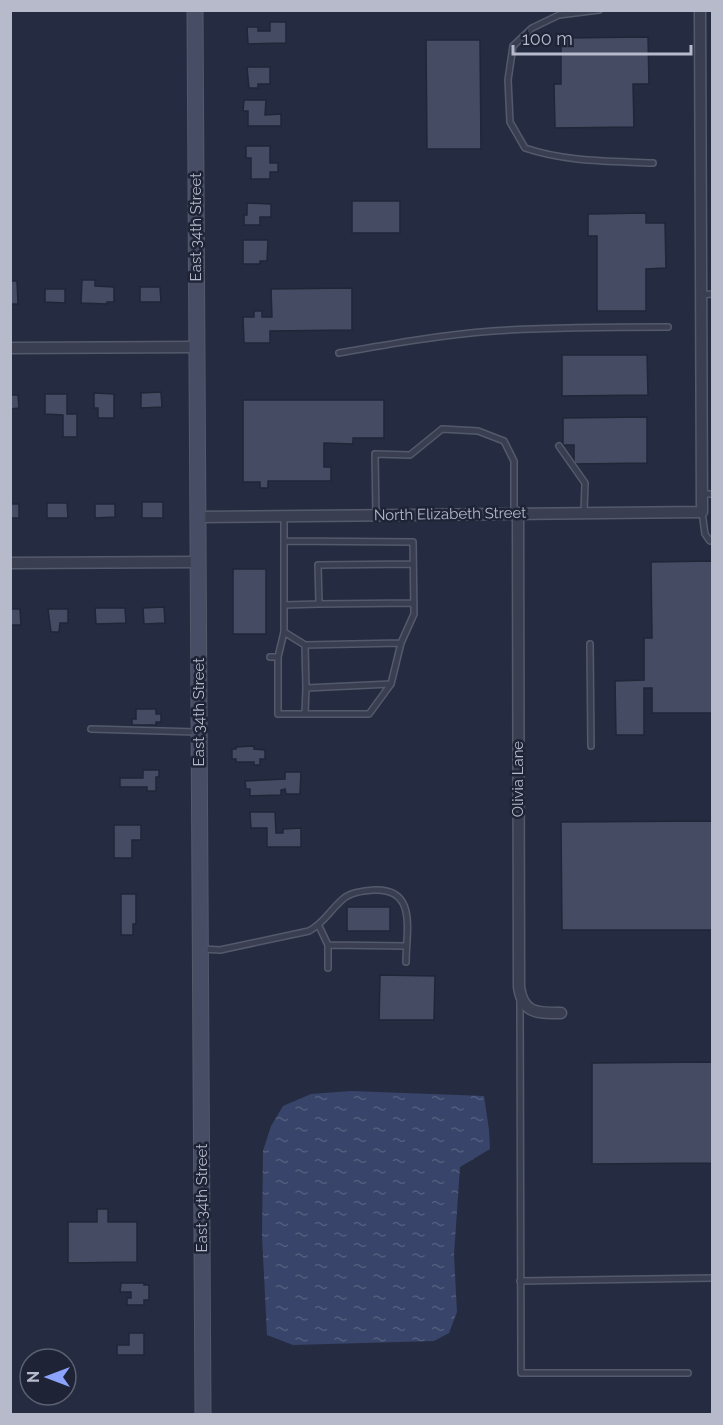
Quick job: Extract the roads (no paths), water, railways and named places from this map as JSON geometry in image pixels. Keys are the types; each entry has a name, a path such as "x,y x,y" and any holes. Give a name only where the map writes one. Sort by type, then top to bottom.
{"main road":[{"name":"East 34th Street","path":"195,10 203,1414"}],"street":[{"path":"700,10 707,294 707,494 702,512"},
{"path":"10,348 196,347"},
{"name":"North Elizabeth Street","path":"198,517 702,512"},
{"name":"Olivia Lane","path":"516,513 520,996"},
{"path":"10,564 198,562"},
{"path":"520,996 528,1008 535,1012 561,1013"}],"lane":[{"path":"599,10 559,15 532,28 513,46 508,80 510,122 525,148 545,155 597,161 653,163"},
{"path":"339,353 411,340 492,331 668,327"},
{"path":"376,515 375,454 410,455 442,429 478,431 504,441 514,461 516,513"},
{"path":"559,446 585,483 584,512"},
{"path":"702,512 705,534 712,542"},
{"path":"284,516 284,541 284,605 284,632 278,657 278,714 369,714 391,684 401,643 414,614 412,542 284,541"},
{"path":"319,604 318,565 413,564"},
{"path":"284,605 414,603"},
{"path":"284,632 305,645 401,643"},
{"path":"590,644 591,746"},
{"path":"305,645 305,714"},
{"path":"270,657 278,657"},
{"path":"306,688 391,684"},
{"path":"91,729 199,732"},
{"path":"200,949 220,950 309,931 319,926 343,898 361,891 386,890 398,894 405,905 406,962"},
{"path":"319,926 328,945 328,968"},
{"path":"328,945 406,946"},
{"path":"520,996 521,1373 688,1373"},
{"path":"520,1281 712,1278"}],"water":[{"path":"351,1091 484,1096 490,1149 460,1167 454,1255 457,1312 449,1333 434,1341 293,1345 267,1335 262,1236 263,1151 271,1126 283,1106 311,1094"}]}
